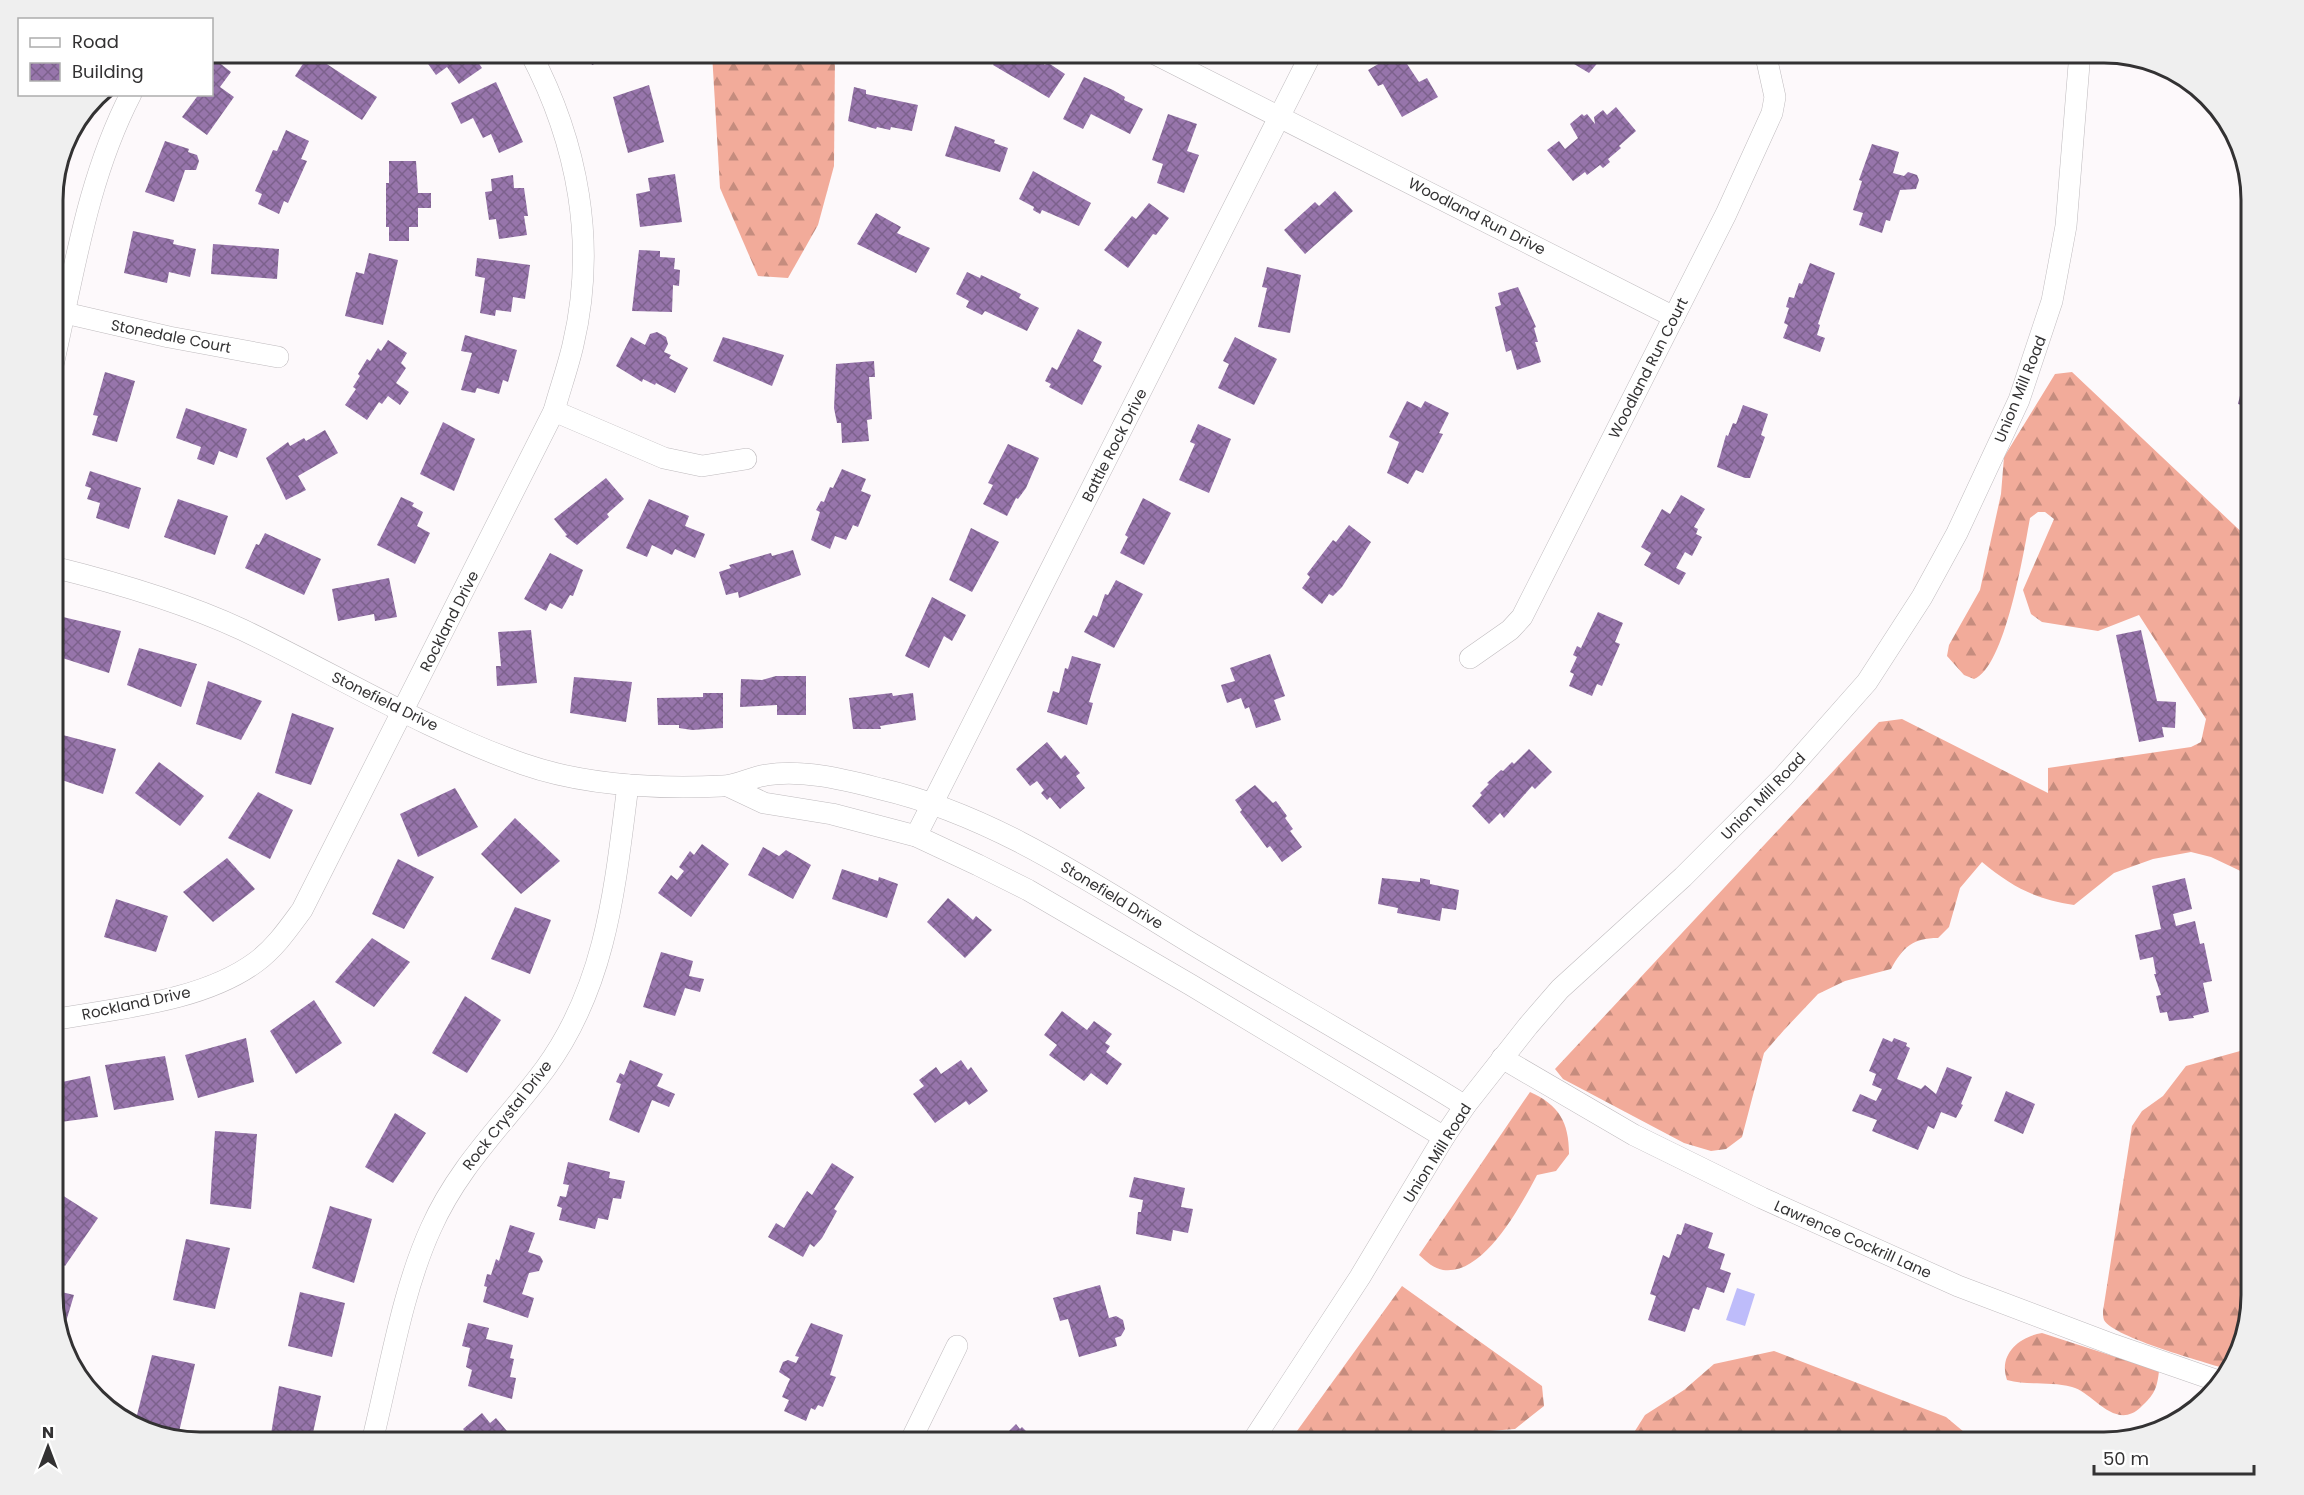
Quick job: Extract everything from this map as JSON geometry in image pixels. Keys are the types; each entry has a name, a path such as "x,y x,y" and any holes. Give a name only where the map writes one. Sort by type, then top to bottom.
{"street":[{"name":"Rockland Drive","path":"63,1018 185,995 236,974 271,949 302,910 554,411 573,346 582,297 584,254 581,208 574,166 562,122 535,63"},
{"name":"Woodland Run Drive","path":"1173,63 1674,317"},
{"name":"Battle Rock Drive","path":"916,836 1307,63"},
{"name":"Woodland Run Court","path":"1470,658 1510,630 1522,617 1674,317 1772,113 1775,97 1767,63"},
{"name":"Union Mill Road","path":"1259,1432 1360,1277 1444,1137 1502,1059 1560,990 1683,877 1783,777 1840,715 1896,640 1922,597 1957,533 2019,400 2052,301 2066,226 2079,63"},
{"path":"63,322 73,266 96,178 130,96"},
{"name":"Stonedale Court","path":"65,313 169,337 278,357"},
{"path":"554,411 664,458 696,466 746,459"},
{"name":"Stonefield Drive","path":"63,569 114,582 189,607 241,629 478,747 524,765 583,780 628,785 728,786 765,775 818,776 885,789 931,804 1042,854 1465,1106"},
{"name":"Rock Crystal Drive","path":"375,1432 418,1260 431,1228 471,1159 545,1069 568,1031 586,993 602,951 612,912 628,785"},
{"name":"Stonefield Drive","path":"728,786 764,802 832,814 916,836 1028,890 1444,1137"},
{"name":"Lawrence Cockrill Lane","path":"1502,1059 1634,1135 1762,1198 1958,1286 2114,1345 2212,1379"},
{"path":"915,1432 957,1346"}],"green space":[{"path":"713,63 835,63 834,166 818,225 788,278 758,276 720,188"},
{"path":"2072,372 2241,532 2241,871 2211,857 2191,852 2153,859 2114,873 2074,905 2025,891 1982,862 1960,888 1949,927 1938,938 1929,938 1910,945 1891,969 1845,981 1818,994 1784,1030 1764,1053 1742,1137 1726,1149 1711,1151 1684,1143 1563,1079 1555,1069 1879,722 1902,719 2048,793 2048,768 2191,747 2201,742 2206,719 2139,615 2098,631 2042,622 2031,614 2023,590 2054,519 2045,512 2038,512 2030,518 2004,632 1985,670 1974,679 1964,675 1947,656 1949,645 1980,590 2001,494 2004,457 2055,374"},
{"path":"2241,1051 2240,1313 2231,1347 2220,1367 2142,1342 2111,1327 2104,1320 2103,1311 2132,1126 2142,1111 2163,1096 2186,1066"},
{"path":"1530,1092 1548,1103 1560,1116 1567,1133 1569,1154 1556,1171 1537,1175 1511,1220 1487,1250 1473,1262 1458,1269 1443,1270 1433,1266 1419,1255"},
{"path":"1402,1286 1542,1386 1544,1406 1515,1429 1477,1432 1296,1432"},
{"path":"2042,1333 2159,1371 2154,1391 2141,1407 2131,1414 2122,1415 2113,1413 2072,1387 2007,1380 2005,1362 2012,1348 2026,1338"},
{"path":"1774,1351 1946,1417 1964,1432 1634,1432 1645,1415 1684,1390 1714,1364"}],"water":[{"path":"1737,1288 1755,1294 1745,1326 1726,1320"}],"building":[{"path":"213,63 220,63 231,72 220,87 234,97 207,135 182,117 198,96 213,96"},
{"path":"303,63 325,63 377,97 362,120 295,76"},
{"path":"427,63 479,63 482,68 459,84 447,67 436,75"},
{"path":"994,63 1043,63 1045,65 1048,63 1065,74 1049,98 993,65"},
{"path":"1380,63 1406,63 1419,82 1427,78 1438,97 1402,117 1383,84 1378,86 1368,70"},
{"path":"1572,63 1598,63 1589,73"},
{"path":"1084,77 1113,90 1125,97 1124,100 1143,109 1130,134 1091,114 1083,129 1063,119"},
{"path":"496,82 523,142 499,153 491,134 483,138 473,118 461,124 451,103"},
{"path":"649,85 664,142 628,153 613,97"},
{"path":"854,87 866,90 866,94 918,105 912,131 891,127 890,130 877,127 876,129 848,121"},
{"path":"1616,107 1636,131 1619,146 1621,148 1608,159 1610,162 1603,168 1600,165 1587,175 1585,172 1573,181 1547,150 1559,141 1565,149 1578,138 1570,124 1582,114 1584,116 1587,114 1595,124 1594,117 1603,110 1607,115"},
{"path":"1168,114 1197,124 1187,151 1199,155 1184,193 1157,183 1163,164 1152,160"},
{"path":"955,126 995,140 994,143 1008,148 1000,172 945,156"},
{"path":"286,130 309,141 301,159 307,161 288,203 284,201 279,214 258,204 262,194 255,191 273,150 277,151"},
{"path":"165,141 189,149 188,152 197,155 199,161 196,170 185,170 174,202 145,192"},
{"path":"1872,144 1899,152 1893,173 1904,176 1908,172 1917,175 1919,180 1916,189 1900,190 1890,221 1886,220 1882,233 1859,225 1863,213 1853,210 1862,181 1859,180"},
{"path":"389,161 416,161 418,193 431,193 431,208 418,208 418,227 409,227 409,241 389,241 389,227 386,227 386,183 389,183"},
{"path":"1033,171 1091,203 1079,226 1042,210 1040,214 1033,210 1034,207 1019,199"},
{"path":"675,174 682,222 640,227 636,194 650,191 648,178"},
{"path":"513,175 514,188 524,188 528,216 524,216 527,235 499,239 496,219 489,220 485,192 492,191 491,179"},
{"path":"1335,191 1353,211 1305,254 1284,230 1315,202 1319,206"},
{"path":"1149,203 1169,218 1156,235 1153,234 1128,268 1104,250 1132,216 1136,219"},
{"path":"876,213 901,227 897,233 930,248 916,273 857,244"},
{"path":"133,231 174,240 173,244 196,249 190,277 169,272 167,283 124,273"},
{"path":"213,244 279,249 277,279 211,274"},
{"path":"639,250 660,251 660,257 675,258 674,269 680,270 679,286 673,285 672,312 632,311"},
{"path":"369,253 398,260 383,325 345,316 356,272 364,274"},
{"path":"477,258 530,265 525,299 513,297 511,312 496,310 495,316 480,313 485,278 475,276"},
{"path":"1810,263 1835,273 1818,324 1820,325 1817,335 1825,338 1820,352 1783,338 1788,325 1784,323 1789,308 1786,307 1789,297 1794,298"},
{"path":"1267,267 1301,275 1290,333 1258,327 1267,288 1262,287"},
{"path":"967,272 980,278 981,275 1021,294 1019,298 1039,308 1027,331 985,311 982,315 966,307 969,301 956,294"},
{"path":"1518,287 1536,327 1534,328 1538,342 1535,342 1541,362 1517,370 1511,350 1506,352 1495,307 1501,305 1498,293"},
{"path":"1078,329 1102,342 1093,361 1102,366 1082,405 1049,387 1051,384 1045,381 1052,367 1057,370"},
{"path":"657,332 666,337 668,344 664,352 671,355 669,358 688,368 675,393 656,383 655,385 643,379 642,382 616,366 631,337 645,345 650,334"},
{"path":"465,335 517,350 508,382 503,380 499,394 477,388 475,393 461,390 472,353 461,351"},
{"path":"723,337 784,355 772,386 713,361"},
{"path":"1235,337 1277,359 1254,405 1218,388 1229,364 1223,361"},
{"path":"388,340 407,353 401,363 406,368 396,383 409,392 400,405 388,396 382,404 379,402 367,420 345,405 356,389 353,387 367,359 370,361 378,348 381,351"},
{"path":"874,361 875,377 869,377 872,419 867,420 869,441 842,443 841,423 837,423 834,408 836,364"},
{"path":"105,372 135,381 117,442 92,435 98,416 93,415"},
{"path":"1407,401 1421,408 1425,401 1449,413 1439,433 1443,434 1423,473 1416,470 1408,484 1387,473 1399,442 1389,437"},
{"path":"1743,405 1768,414 1761,435 1765,437 1750,478 1717,467 1726,435 1728,436 1733,423 1736,424"},
{"path":"186,408 247,429 237,458 219,451 214,465 197,459 201,447 176,438"},
{"path":"443,422 475,439 454,491 420,474"},
{"path":"1198,424 1231,439 1209,493 1179,480 1195,444 1190,442"},
{"path":"325,430 338,453 298,476 306,490 286,500 266,458 288,442 290,446 304,438 306,441"},
{"path":"1008,444 1039,458 1026,488 1018,499 1016,498 1007,516 983,504 993,485 988,483"},
{"path":"842,469 866,479 861,491 871,495 858,527 853,525 846,540 835,536 830,549 811,540 820,512 816,510 821,501 824,502 830,487 833,488"},
{"path":"90,471 141,488 129,529 96,518 100,503 87,499 91,488 85,486"},
{"path":"606,478 624,499 607,514 609,517 577,545 565,536 567,535 554,519"},
{"path":"1681,495 1705,509 1694,527 1698,529 1696,534 1702,537 1692,556 1685,552 1676,568 1686,573 1679,585 1644,565 1651,553 1641,547 1662,509 1670,514"},
{"path":"401,497 414,503 412,506 423,512 417,526 430,533 415,564 377,545"},
{"path":"1143,498 1171,513 1144,565 1120,553 1128,537 1125,535"},
{"path":"178,499 228,516 215,555 164,537"},
{"path":"649,499 689,516 685,526 705,534 695,558 675,549 672,555 652,545 647,557 626,548"},
{"path":"1349,525 1371,542 1342,587 1333,596 1329,594 1322,604 1302,588 1310,577 1307,574 1333,540 1336,542"},
{"path":"971,528 999,542 972,592 949,580"},
{"path":"265,533 321,559 304,595 245,568 256,544 259,545"},
{"path":"793,550 801,575 739,598 738,592 726,595 719,572 731,568 729,565 771,553 772,556"},
{"path":"550,553 583,570 573,596 570,595 562,609 550,603 546,611 524,599"},
{"path":"389,578 397,617 375,621 374,614 338,621 332,589"},
{"path":"1116,580 1143,594 1114,648 1084,632 1093,615 1097,617 1105,594 1108,595"},
{"path":"932,597 966,615 952,641 944,636 929,668 905,656"},
{"path":"1598,612 1623,623 1615,642 1620,644 1602,686 1597,684 1592,696 1569,686 1574,674 1570,672 1577,657 1573,655 1577,646 1581,648"},
{"path":"63,617 121,631 109,673 63,658"},
{"path":"531,630 537,683 497,686 496,666 501,666 498,632"},
{"path":"2141,630 2157,701 2176,702 2175,728 2162,727 2164,737 2139,742 2116,635"},
{"path":"139,648 197,664 181,707 127,685"},
{"path":"1270,654 1285,696 1274,700 1281,720 1256,728 1249,707 1245,709 1241,698 1227,703 1221,685 1235,681 1230,668"},
{"path":"1072,656 1101,664 1089,702 1093,703 1087,725 1047,712 1053,691 1059,693 1065,668 1068,669"},
{"path":"776,676 806,676 806,715 777,715 777,705 740,707 741,679 762,680"},
{"path":"574,677 632,682 626,722 570,713"},
{"path":"208,681 262,701 241,740 196,724"},
{"path":"703,693 723,693 723,728 692,730 679,728 679,725 658,725 657,698 703,697"},
{"path":"892,693 893,696 913,693 916,720 880,726 881,729 853,729 849,698"},
{"path":"292,713 334,728 311,785 275,773"},
{"path":"63,735 116,749 103,794 63,780"},
{"path":"1047,742 1061,759 1065,755 1080,773 1076,776 1085,788 1060,809 1050,797 1047,800 1041,793 1044,790 1037,781 1030,786 1016,769"},
{"path":"1529,749 1552,772 1535,789 1532,786 1504,818 1500,813 1489,824 1472,806 1482,795 1480,793 1489,784 1487,783 1512,762 1514,764"},
{"path":"159,762 204,796 180,826 135,793"},
{"path":"1255,785 1273,803 1276,801 1287,816 1285,818 1293,829 1290,831 1302,847 1282,862 1270,846 1267,848 1240,812 1242,810 1235,800"},
{"path":"455,788 478,827 418,857 400,814"},
{"path":"258,792 293,810 270,859 228,838"},
{"path":"515,818 560,861 521,894 481,854"},
{"path":"702,844 729,864 691,917 658,893 671,875 677,880 684,871 679,867 690,851 694,855"},
{"path":"763,847 779,856 786,850 811,865 793,899 748,875"},
{"path":"227,858 255,889 213,922 183,892"},
{"path":"398,859 434,877 404,929 372,914"},
{"path":"842,869 878,881 879,877 898,884 887,918 832,899"},
{"path":"1382,878 1420,882 1420,878 1430,880 1430,884 1459,890 1456,910 1442,908 1440,921 1397,913 1398,908 1378,904"},
{"path":"2185,878 2192,909 2173,914 2176,926 2195,921 2200,944 2204,943 2212,981 2203,983 2209,1012 2193,1016 2194,1018 2169,1021 2167,1012 2160,1013 2156,996 2161,995 2154,974 2156,974 2153,957 2140,960 2135,935 2161,929 2152,886"},
{"path":"948,898 973,920 976,916 992,930 965,958 927,922"},
{"path":"116,899 168,916 156,952 104,937"},
{"path":"515,907 551,920 530,974 491,959"},
{"path":"372,938 410,962 374,1007 335,982"},
{"path":"661,952 693,961 689,976 704,979 700,992 685,988 675,1016 643,1007"},
{"path":"465,996 501,1020 467,1073 432,1053"},
{"path":"314,1000 342,1043 296,1074 270,1031"},
{"path":"1062,1011 1087,1030 1094,1021 1112,1034 1105,1043 1110,1046 1106,1052 1122,1064 1107,1085 1091,1073 1084,1081 1049,1055 1057,1045 1044,1035"},
{"path":"246,1038 254,1082 198,1098 185,1055"},
{"path":"1883,1038 1892,1042 1894,1038 1907,1043 1906,1046 1910,1048 1897,1079 1921,1089 1925,1085 1936,1094 1947,1067 1972,1077 1956,1118 1941,1112 1934,1129 1928,1126 1918,1150 1872,1131 1877,1120 1852,1111 1860,1094 1876,1101 1882,1089 1872,1085 1876,1074 1869,1071"},
{"path":"165,1056 174,1100 114,1110 105,1065"},
{"path":"630,1060 663,1074 657,1086 675,1094 669,1107 652,1100 639,1133 609,1120 621,1084 616,1082 620,1073 624,1075"},
{"path":"961,1060 968,1070 971,1067 988,1091 969,1105 966,1101 935,1123 913,1094 924,1086 919,1080 936,1067 941,1074"},
{"path":"90,1076 98,1117 63,1122 63,1082"},
{"path":"2006,1091 2035,1104 2023,1134 1994,1121"},
{"path":"395,1113 426,1133 393,1183 365,1167"},
{"path":"215,1131 257,1134 251,1209 210,1204"},
{"path":"568,1162 610,1172 609,1178 625,1181 621,1199 613,1198 608,1220 598,1218 595,1229 559,1220 562,1208 557,1206 560,1196 566,1197 569,1185 563,1184"},
{"path":"832,1163 854,1177 834,1209 837,1211 822,1238 814,1247 810,1244 803,1257 768,1237 776,1223 784,1228 807,1191 812,1195"},
{"path":"1134,1177 1185,1188 1181,1207 1193,1209 1188,1233 1173,1230 1171,1241 1136,1234 1138,1212 1141,1212 1143,1200 1129,1197"},
{"path":"63,1196 98,1218 65,1266 63,1265"},
{"path":"330,1206 372,1219 354,1283 312,1268"},
{"path":"1685,1223 1713,1233 1708,1248 1725,1254 1720,1269 1731,1273 1724,1293 1707,1287 1699,1310 1693,1308 1685,1332 1648,1320 1656,1296 1650,1294 1663,1255 1669,1258 1677,1234 1681,1235"},
{"path":"510,1225 535,1233 528,1252 540,1256 543,1261 539,1271 529,1273 522,1294 534,1298 528,1318 483,1302 487,1287 484,1286 487,1274 491,1275 496,1259 499,1261"},
{"path":"186,1239 230,1248 215,1309 173,1300"},
{"path":"1100,1285 1109,1318 1116,1316 1123,1320 1125,1329 1121,1336 1115,1338 1117,1346 1079,1357 1068,1319 1060,1321 1053,1298"},
{"path":"63,1292 74,1295 66,1322"},
{"path":"300,1292 345,1303 332,1357 288,1346"},
{"path":"468,1323 489,1328 486,1339 513,1345 510,1358 514,1359 510,1377 516,1378 512,1399 468,1386 472,1370 466,1367 470,1348 462,1346"},
{"path":"811,1323 843,1335 830,1375 836,1377 823,1407 818,1405 815,1410 811,1408 806,1421 784,1411 789,1400 782,1397 790,1379 779,1372 783,1362 788,1360 796,1363 799,1357 795,1356"},
{"path":"152,1355 195,1364 179,1430 137,1417"},
{"path":"279,1386 321,1396 313,1432 271,1432"},
{"path":"482,1413 490,1423 496,1418 508,1432 465,1432 463,1429"},
{"path":"1016,1424 1027,1432 1008,1432"}]}
